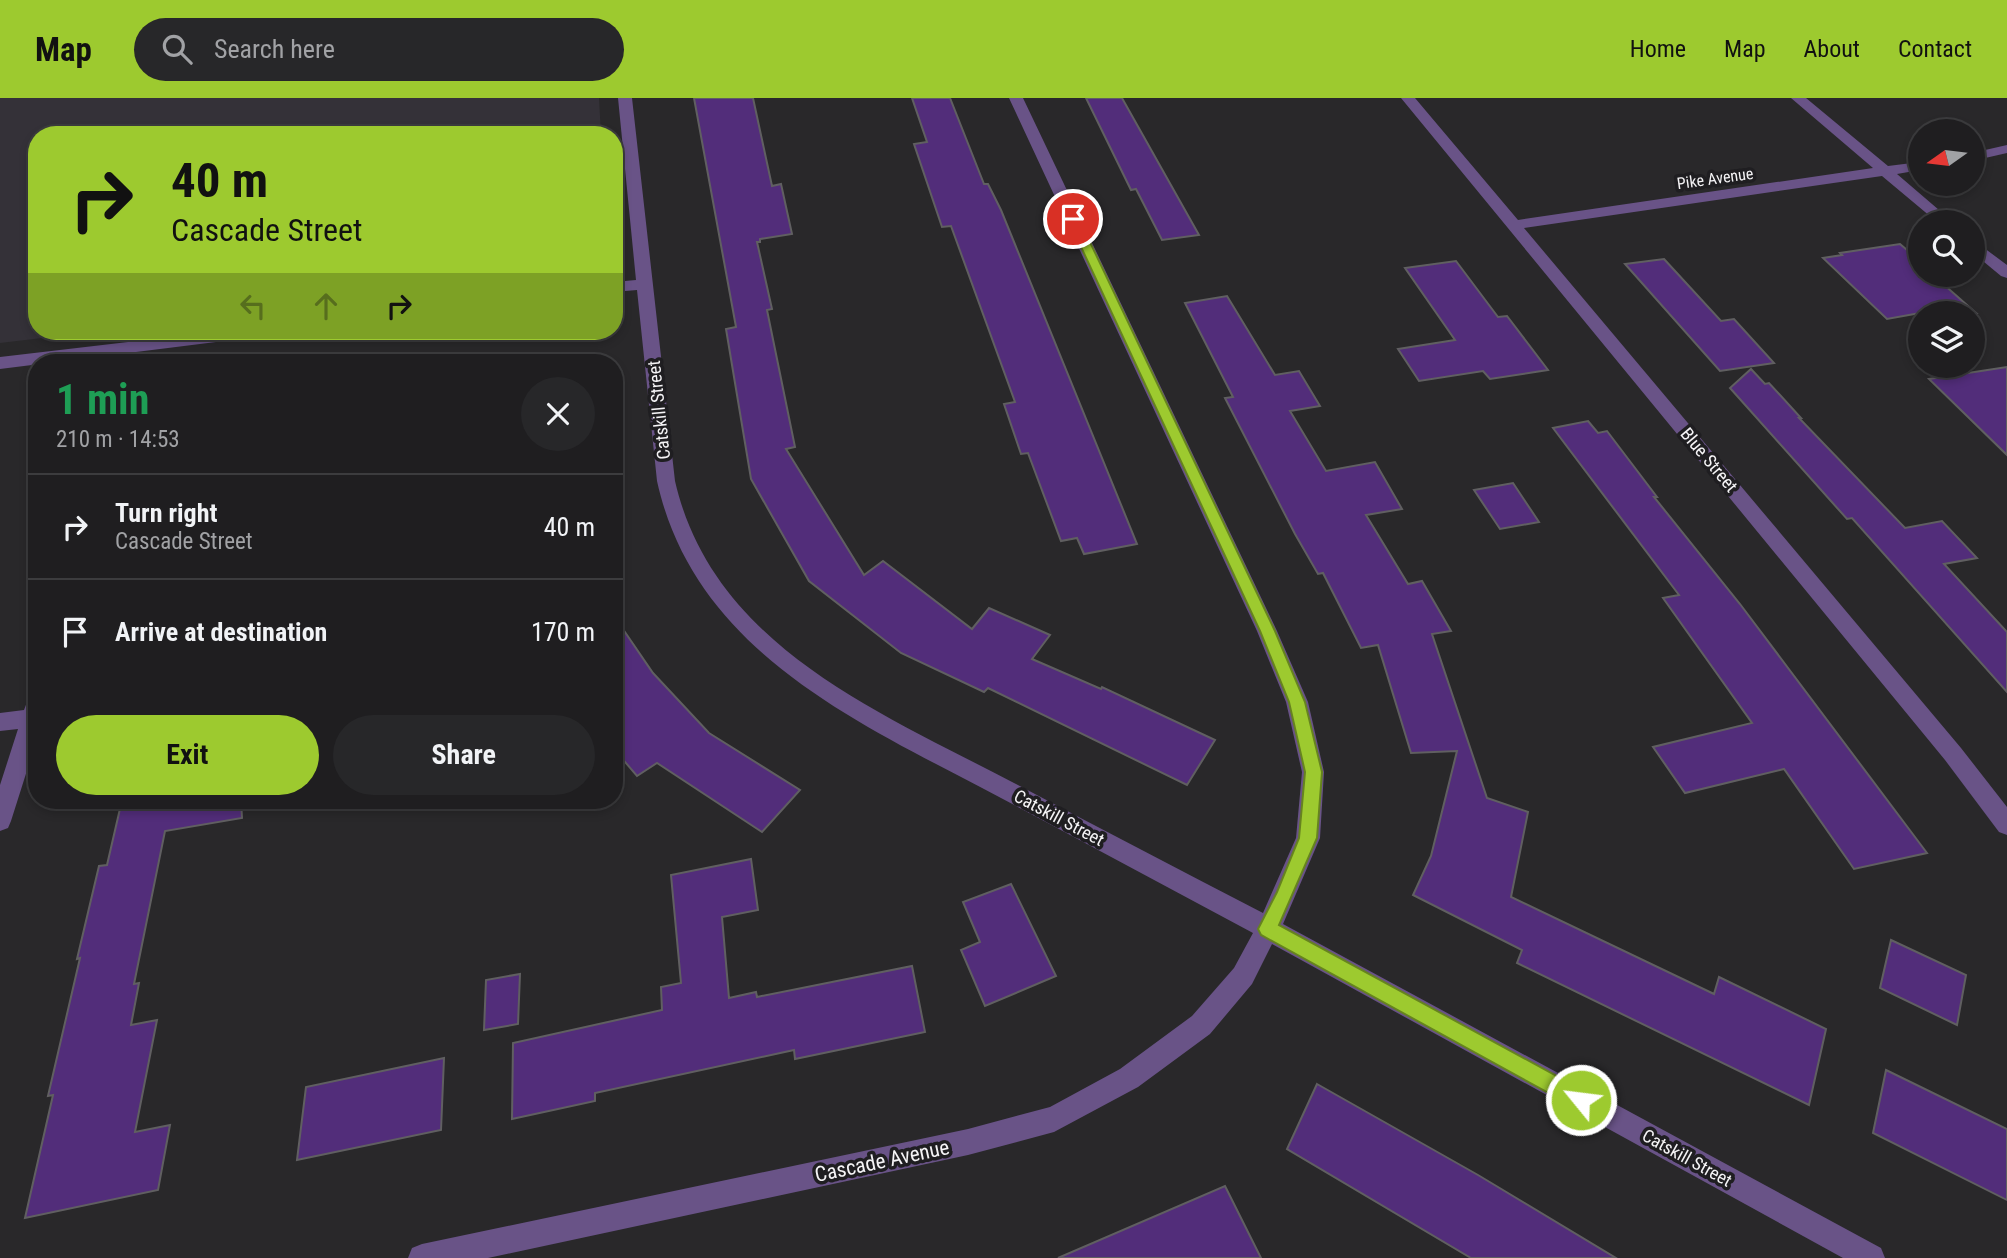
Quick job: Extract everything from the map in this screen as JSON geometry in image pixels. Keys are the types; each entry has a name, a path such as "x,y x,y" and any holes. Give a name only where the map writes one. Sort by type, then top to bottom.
{"street":[{"name":"Catskill Street","path":"625,98 666,481 673,512 692,556 724,602 774,654 848,706 1267,929 1871,1258"},
{"name":"Cascade Avenue","path":"422,1258 968,1142 1054,1119 1129,1078 1200,1025 1243,976 1285,895 1308,838 1313,772 1297,702 1267,631 1016,98"},
{"name":"Blue Street","path":"1408,98 1944,743 2007,825"},
{"path":"1798,98 1932,210"},
{"path":"1985,154 2007,149"},
{"name":"Pike Avenue","path":"1514,225 1908,168"},
{"path":"1985,255 2007,273"},
{"path":"623,287 645,284"},
{"path":"72,354 187,340"},
{"path":"150,354 153,344"},
{"path":"0,363 28,360"},
{"path":"0,722 28,712"},
{"path":"0,821 28,730"}],"shaded area":[{"path":"0,98 599,98 601,126 28,126 28,340 0,343"}],"building":[{"path":"694,98 753,98 772,186 781,184 792,234 760,239 760,242 757,242 772,309 767,310 795,447 786,449 864,575 883,561 972,629 989,608 1050,635 1032,659 1101,689 1102,687 1215,740 1187,785 988,688 984,692 901,653 809,581 751,479 726,329 736,327"},
{"path":"912,98 950,98 984,184 988,184 1001,210 1137,544 1084,554 1077,538 1061,541 1028,453 1021,454 1004,404 1015,402 951,226 942,227 914,144 927,142"},
{"path":"1086,98 1122,98 1199,235 1162,240 1136,189 1131,190"},
{"path":"1900,244 1908,251 1908,287 1947,287 1962,301 1908,301 1908,315 1887,319 1823,258 1842,255 1840,253"},
{"path":"1664,259 1721,321 1734,319 1774,363 1720,371 1625,264"},
{"path":"1456,261 1498,317 1507,316 1548,370 1490,379 1483,371 1419,381 1398,349 1455,340 1405,268"},
{"path":"1227,296 1275,375 1299,371 1320,406 1290,411 1326,471 1375,462 1402,509 1366,515 1408,584 1422,581 1451,631 1432,634 1487,798 1528,812 1511,897 1714,994 1719,977 1826,1029 1809,1105 1517,963 1522,950 1413,895 1431,856 1457,751 1411,753 1378,645 1361,648 1323,573 1318,574 1295,534 1225,398 1233,397 1185,303"},
{"path":"2007,367 2007,455 1929,379 1985,378 1985,370"},
{"path":"1751,369 1765,384 1769,383 1905,528 1942,521 1977,558 1944,564 2007,632 2007,692 1852,518 1847,519 1730,388"},
{"path":"1588,421 1598,433 1607,431 1657,497 1654,497 1740,604 1927,853 1854,869 1784,769 1685,793 1653,747 1752,723 1663,598 1679,595 1553,428"},
{"path":"1513,483 1539,522 1500,529 1474,490"},
{"path":"623,629 653,673 709,733 800,790 762,832 657,763 637,776 623,760"},
{"path":"120,809 242,809 242,818 165,831 134,984 139,983 131,1025 157,1020 135,1132 170,1125 158,1190 25,1218 53,1095 48,1096 80,958 77,959 99,866 107,865"},
{"path":"751,859 758,910 722,917 729,998 756,992 757,997 912,966 925,1032 795,1059 794,1050 595,1093 595,1101 512,1119 513,1043 662,1010 661,987 681,983 671,875"},
{"path":"1011,884 1056,976 985,1006 961,950 980,942 963,902"},
{"path":"1891,940 1966,975 1957,1025 1880,988"},
{"path":"520,974 518,1024 484,1030 486,980"},
{"path":"444,1058 441,1130 297,1160 306,1087"},
{"path":"1886,1070 2007,1129 2007,1200 1873,1133"},
{"path":"1317,1084 1478,1175 1616,1258 1471,1258 1287,1149"},
{"path":"1225,1186 1261,1258 1058,1258"}],"route":[{"path":"1073,219 1267,631 1297,702 1313,772 1308,838 1285,895 1267,929 1581,1100"}]}
